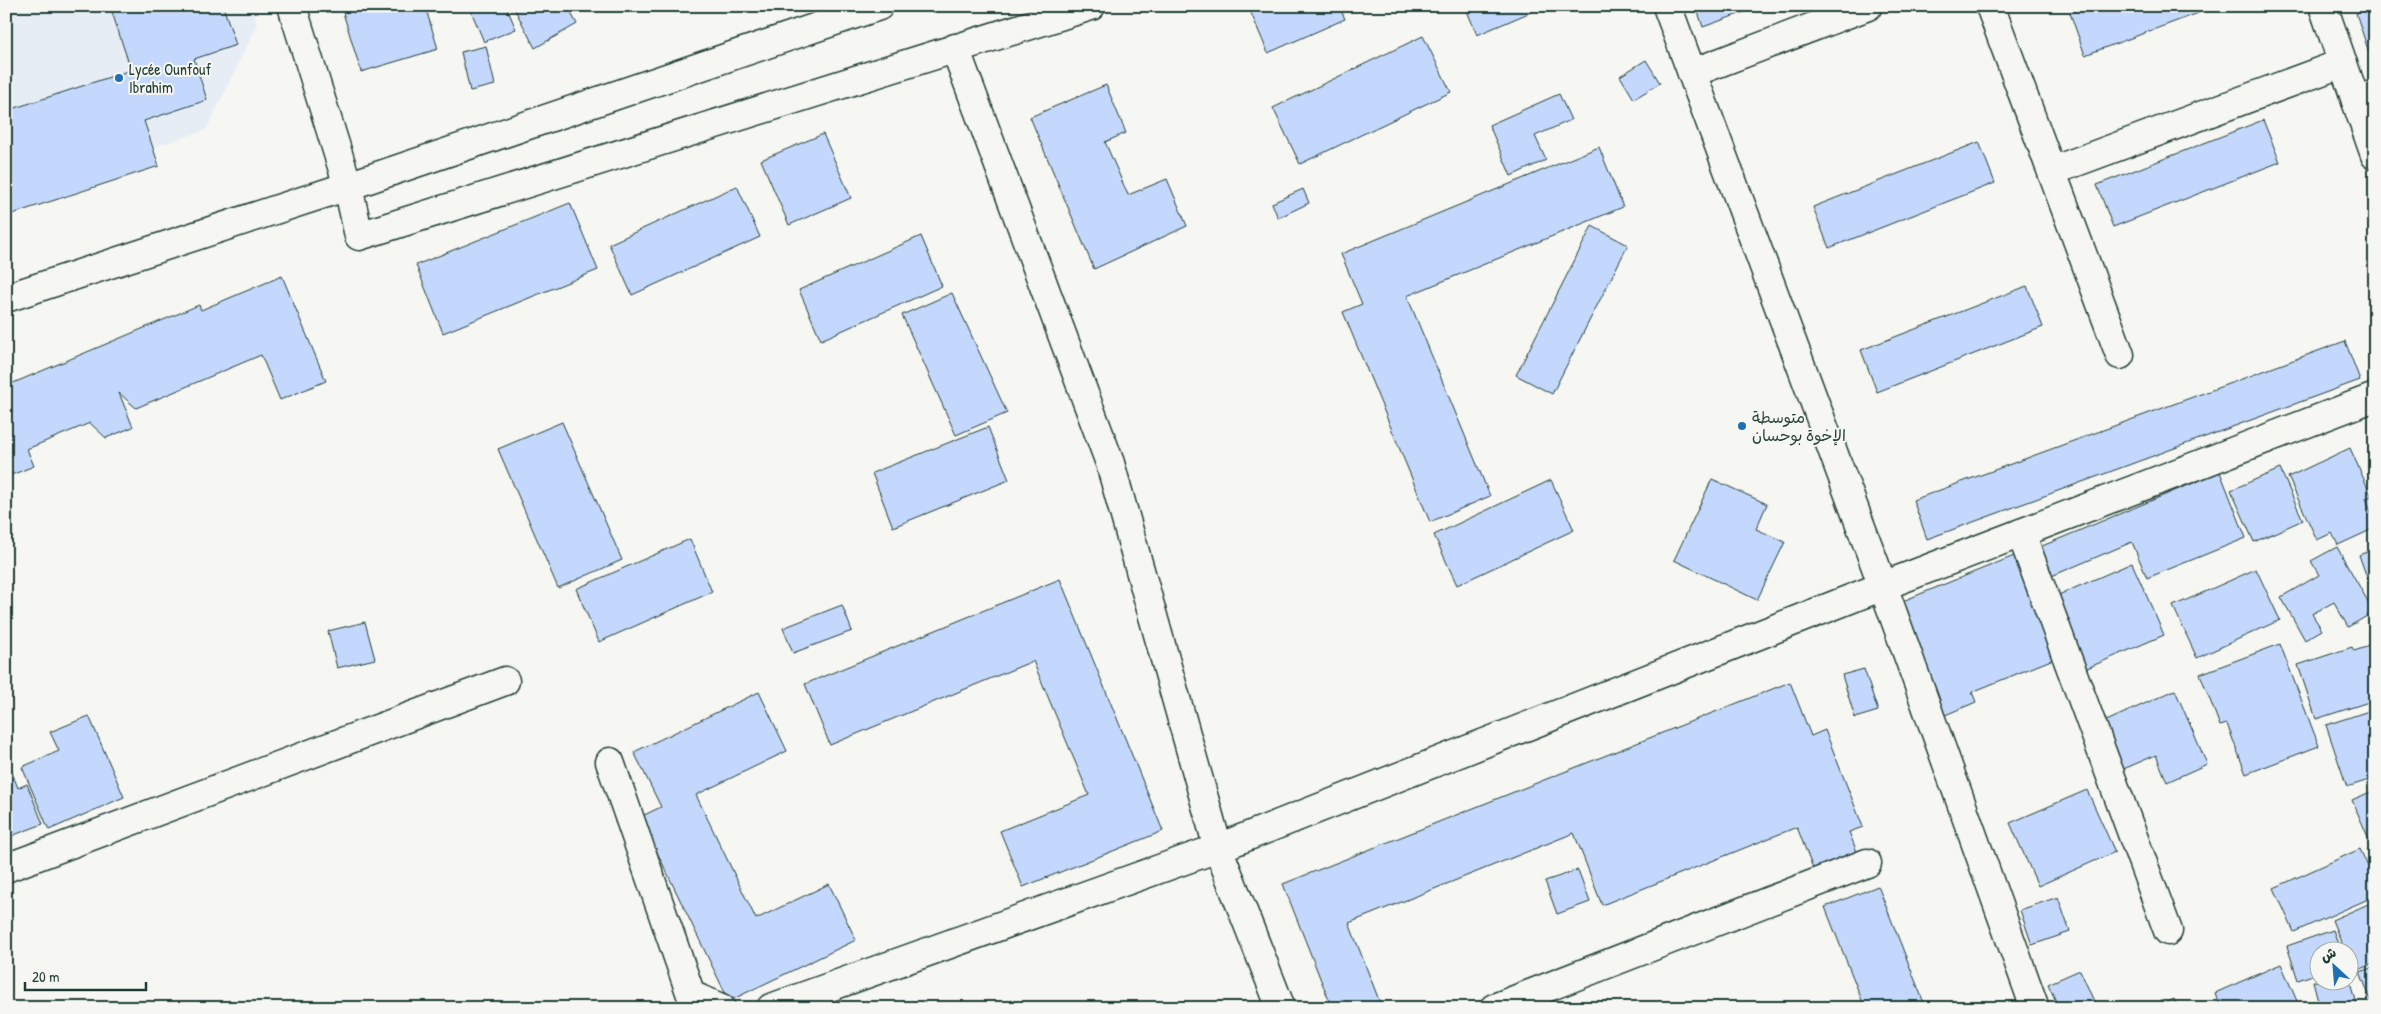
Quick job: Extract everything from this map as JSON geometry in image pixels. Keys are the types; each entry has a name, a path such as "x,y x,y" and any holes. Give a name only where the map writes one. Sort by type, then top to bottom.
{"street":[{"path":"292,6 348,186 360,236 1091,6"},
{"path":"6,298 348,186 879,6"},
{"path":"1667,6 1883,586 2035,1008"},
{"path":"1692,73 1868,6"},
{"path":"1990,6 2120,355"},
{"path":"2323,6 2343,63 2365,97 2375,155"},
{"path":"955,48 1110,463 1218,848 1281,1008"},
{"path":"2052,171 2343,63"},
{"path":"771,1008 1218,848 1883,586 2375,397"},
{"path":"2021,533 2168,931"},
{"path":"6,868 505,682"},
{"path":"610,762 691,995 721,1008"},
{"path":"1494,1008 1867,863"}],"shaded area":[{"name":"Lycée Ounfouf Ibrahim","path":"6,6 251,6 257,25 206,130 6,195"}],"building":[{"path":"110,6 223,6 236,45 194,59 207,100 144,121 159,166 6,216 6,111 131,70"},
{"path":"341,6 425,6 438,49 361,72"},
{"path":"469,6 506,6 516,29 484,42"},
{"path":"513,6 567,6 577,24 535,48"},
{"path":"1248,6 1339,6 1345,19 1268,53"},
{"path":"1465,6 1545,6 1477,35"},
{"path":"1696,6 1761,6 1703,27"},
{"path":"2087,6 2211,6 2212,8 2085,55 2070,13"},
{"path":"2375,7 2375,51 2369,53 2356,13"},
{"path":"1423,36 1451,92 1300,164 1273,108"},
{"path":"486,46 495,85 470,91 461,52"},
{"path":"1646,60 1660,83 1634,99 1620,76"},
{"path":"1106,85 1126,133 1105,142 1128,195 1167,179 1187,226 1094,269 1030,117"},
{"path":"1559,94 1571,120 1535,136 1546,160 1511,176 1489,125"},
{"path":"2263,120 2280,162 2113,227 2097,185"},
{"path":"823,134 851,198 789,225 761,160"},
{"path":"1979,142 1995,183 1829,248 1813,207"},
{"path":"1599,147 1623,207 1407,296 1490,496 1430,522 1343,312 1362,304 1341,254"},
{"path":"737,186 760,237 632,295 609,244"},
{"path":"1303,189 1309,203 1278,218 1272,203"},
{"path":"570,203 598,270 443,333 416,265"},
{"path":"1592,226 1628,245 1552,394 1516,375"},
{"path":"921,236 942,286 821,340 799,290"},
{"path":"282,276 326,381 280,400 261,355 136,408 119,393 133,427 106,438 90,423 27,449 34,466 6,477 6,386 199,305 201,310"},
{"path":"2027,286 2043,327 1877,392 1861,350"},
{"path":"952,293 1007,413 956,435 902,315"},
{"path":"2345,341 2360,380 1927,539 1913,500"},
{"path":"562,422 622,560 558,588 498,449"},
{"path":"988,427 1009,480 893,527 872,473"},
{"path":"2350,448 2375,504 2375,528 2338,545 2332,533 2317,540 2288,477"},
{"path":"2280,469 2303,520 2254,542 2231,490"},
{"path":"2220,472 2246,538 2147,578 2132,542 2047,578 2035,549"},
{"path":"1712,479 1767,504 1756,529 1785,542 1757,600 1674,560"},
{"path":"1551,480 1574,530 1457,585 1434,535"},
{"path":"2375,495 2375,523 2366,498"},
{"path":"690,539 712,592 599,642 576,589"},
{"path":"2337,547 2374,612 2348,627 2334,602 2312,614 2322,630 2305,640 2281,597 2319,575 2311,561"},
{"path":"2375,549 2375,597 2374,597 2359,555"},
{"path":"2014,556 2056,658 1972,692 1976,702 1938,718 1893,605"},
{"path":"2132,563 2164,635 2085,669 2054,597"},
{"path":"2256,569 2280,620 2197,658 2173,606"},
{"path":"1060,579 1163,831 1023,887 1000,831 1089,795 1033,661 830,745 805,684"},
{"path":"842,605 852,631 793,653 783,628"},
{"path":"365,622 375,659 337,668 328,631"},
{"path":"2280,644 2319,746 2246,774 2227,724 2220,726 2200,674"},
{"path":"2375,644 2375,700 2316,719 2298,665 2352,647 2354,651"},
{"path":"1864,669 1878,711 1855,718 1842,675"},
{"path":"1790,682 1811,736 1825,730 1863,827 1849,832 1859,857 1815,874 1797,827 1602,905 1574,833 1349,923 1382,1008 1332,1008 1283,884"},
{"path":"2175,690 2207,764 2167,782 2156,755 2112,774 2091,728"},
{"path":"759,692 787,751 696,795 756,919 829,884 856,940 729,1001 640,817 661,807 634,752"},
{"path":"2375,709 2375,778 2347,787 2326,725"},
{"path":"89,716 124,797 49,830 22,767 59,751 50,732"},
{"path":"6,757 18,788 27,784 43,824 6,838"},
{"path":"2087,790 2115,852 2038,886 2010,823"},
{"path":"2375,790 2375,853 2352,800"},
{"path":"2360,849 2375,882 2375,896 2294,932 2274,888"},
{"path":"1578,870 1590,902 1557,914 1545,881"},
{"path":"1878,886 1926,1008 1865,1008 1825,907"},
{"path":"2058,897 2070,932 2032,945 2020,910"},
{"path":"2375,901 2375,963 2358,970 2358,942 2341,942 2332,920"},
{"path":"2333,930 2337,942 2308,942 2308,976 2298,980 2287,946"},
{"path":"2281,964 2300,1008 2267,1008 2264,1002 2250,1008 2221,1008 2215,993"},
{"path":"2375,967 2375,1008 2374,1008 2360,972"},
{"path":"2080,970 2097,1008 2059,1008 2048,984"},
{"path":"2316,992 2353,992 2357,1008 2320,1008"},
{"path":"2174,999 2178,1008 2155,1008"}],"place":[{"name":"Lycée Ounfouf Ibrahim","path":"119,78"},
{"name":"متوسطة الإخوة بوحسان","path":"1742,426"}]}
